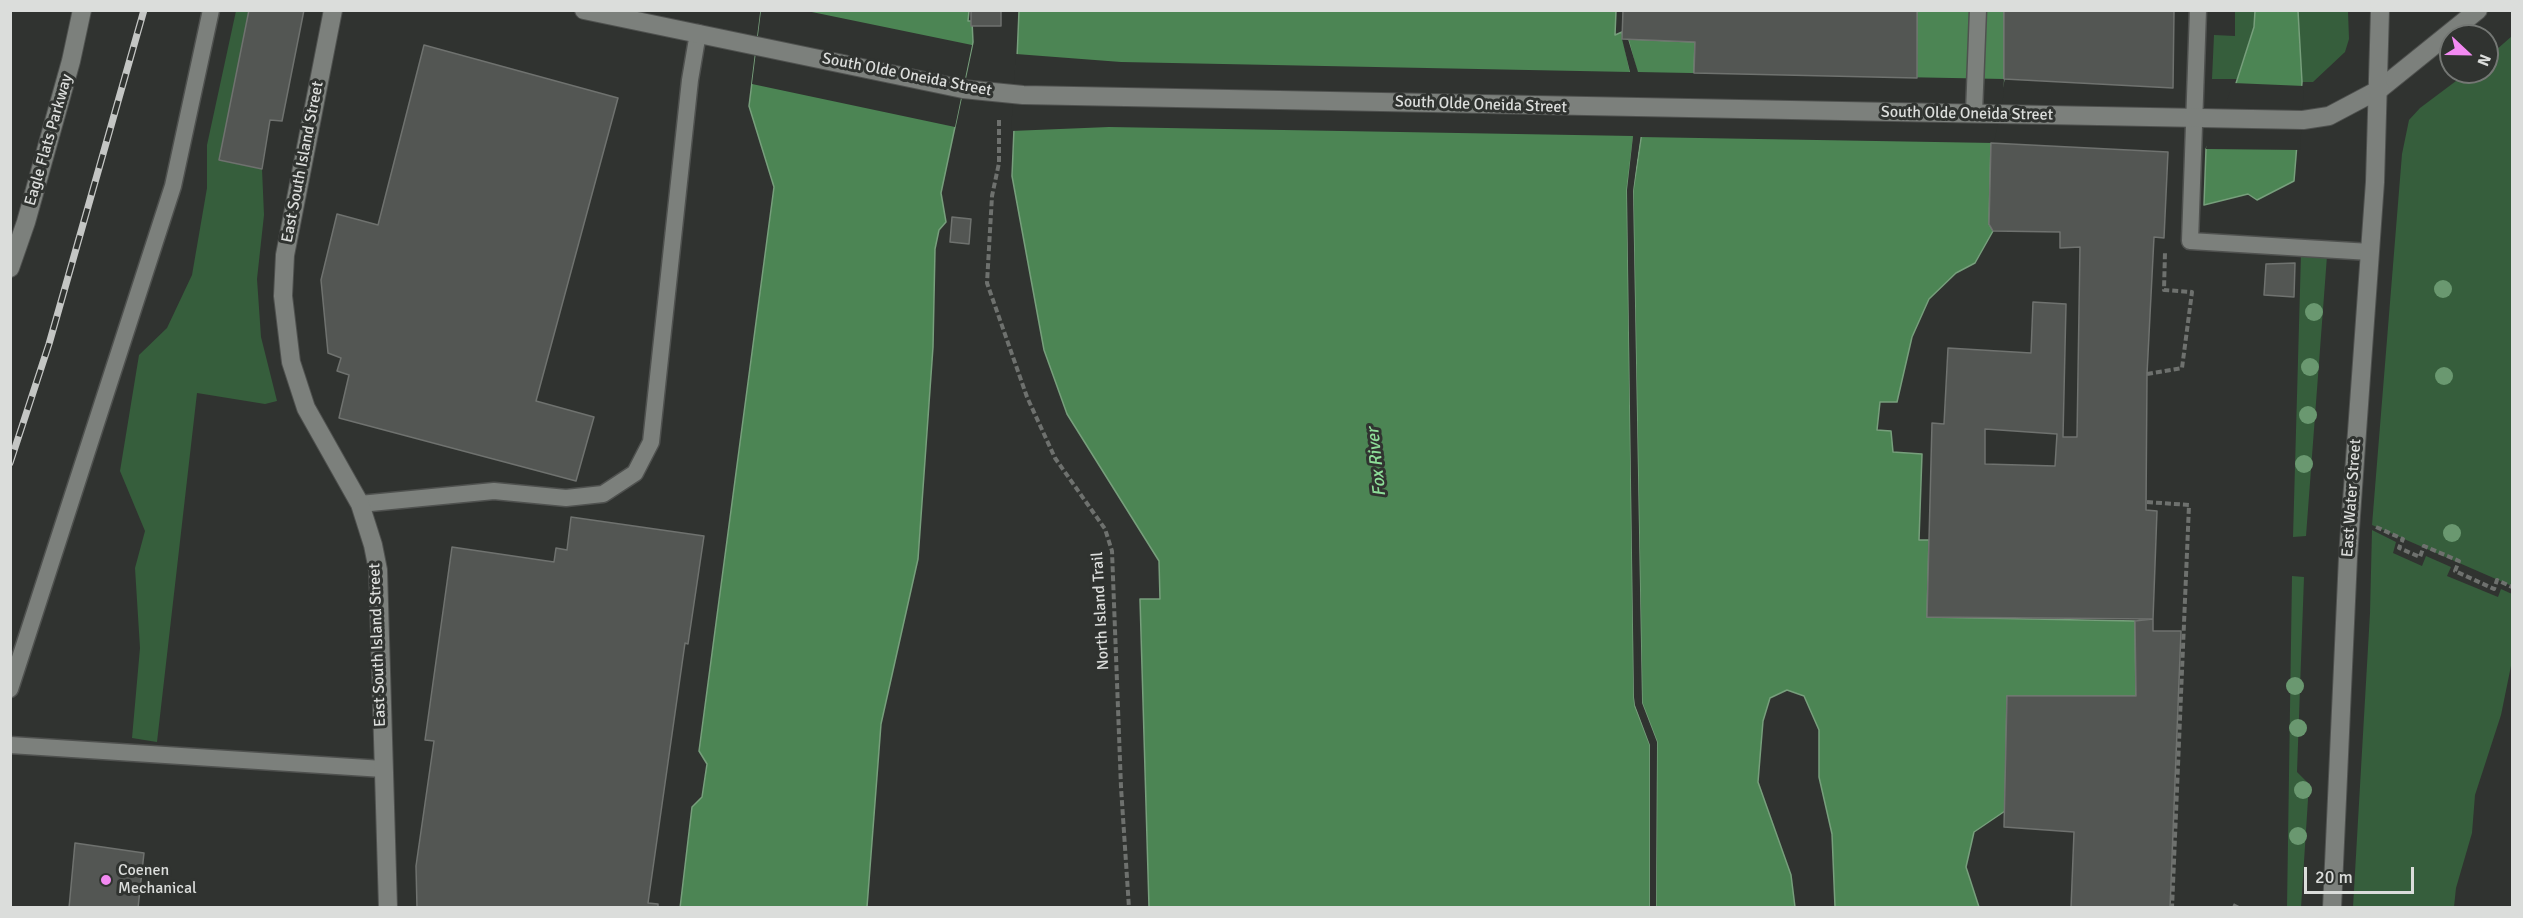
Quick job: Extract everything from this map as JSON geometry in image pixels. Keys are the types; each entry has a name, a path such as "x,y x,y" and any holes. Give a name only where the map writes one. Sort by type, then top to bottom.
{"street":[{"name":"Eagle Flats Parkway","path":"10,268 33,199 71,61 82,10"},
{"name":"East South Island Street","path":"333,10 285,255 283,296 291,362 306,408 360,504 378,570 388,908"},
{"name":"South Olde Oneida Street","path":"585,10 963,88 1012,94 1617,108 2303,120 2329,116 2379,89 2478,10"},
{"name":"East Water Street","path":"2332,908 2348,557 2379,89 2380,10"}],"lane":[{"path":"10,689 173,186 210,10"},
{"path":"1974,113 1978,10"},
{"path":"2198,10 2202,118 2190,241 2370,252"},
{"path":"360,504 494,491 566,498 603,494 635,473 651,442 690,80 698,33"},
{"path":"10,745 383,769"}],"path":[{"name":"North Island Trail","path":"999,127 999,163 992,196 987,283 1027,397 1055,458 1105,529 1112,551 1120,787 1129,908"},
{"path":"2147,374 2182,368 2192,292 2164,290 2166,245"},
{"path":"2147,502 2189,505 2172,908"},
{"path":"2372,525 2403,539 2399,548 2420,557 2424,546 2459,561 2455,571 2494,589 2497,580 2512,586"},
{"path":"2233,905 2239,908"}],"shaded area":[{"path":"236,11 249,11 219,160 262,169 264,215 257,279 261,337 277,401 265,404 197,393 157,742 132,738 140,648 135,568 145,531 120,471 139,355 167,328 192,275 207,188 207,145"},
{"path":"2235,11 2255,11 2254,27 2237,79 2212,79 2214,35 2235,36"},
{"path":"2298,11 2348,11 2349,39 2345,52 2313,82 2302,82"},
{"path":"2512,36 2512,586 2372,525 2402,154 2409,120 2420,108 2452,84 2499,84 2499,47"},
{"path":"2301,254 2327,256 2306,536 2293,537"},
{"path":"2372,530 2396,542 2393,553 2422,566 2426,556 2451,567 2447,576 2498,597 2501,589 2512,594 2512,661 2501,715 2475,795 2472,833 2456,888 2454,907 2353,907 2370,613"},
{"path":"2292,576 2304,577 2297,772 2309,784 2301,908 2287,907"}],"water":[{"path":"761,11 969,11 968,21 972,21 973,42 941,193 946,222 939,230 935,249 933,347 918,559 881,724 867,907 680,908 692,807 702,797 707,764 699,751 774,187 749,106"},
{"name":"Fox River","path":"1019,11 1616,11 1615,35 1622,32 1631,75 1636,118 1627,190 1634,697 1635,706 1650,745 1650,907 1149,907 1140,599 1160,599 1159,561 1067,414 1044,350 1012,176"},
{"path":"1917,11 2004,11 2004,79 1991,143 1989,224 1993,231 1975,263 1956,273 1929,299 1912,337 1897,402 1880,402 1877,430 1891,431 1893,452 1922,454 1919,540 1929,540 1927,617 2135,621 2136,696 2007,696 2005,811 1974,832 1966,867 1979,907 1835,907 1832,834 1819,777 1819,730 1804,696 1787,690 1770,698 1763,721 1758,782 1791,875 1795,907 1656,907 1657,742 1642,703 1633,191 1644,119 1643,97 1628,39 1695,42 1694,73 1916,78"},
{"path":"2255,11 2298,11 2302,82 2294,181 2257,200 2248,194 2204,205 2206,149 2230,102 2254,27"}],"pier":[{"path":"761,11 807,11 972,45 955,127 752,84"},
{"path":"1622,39 1628,39 1638,72 2004,79 2003,98 1994,143 1640,137 1633,191 1642,703 1657,742 1656,907 1650,907 1650,745 1634,697 1627,190 1633,136 1109,127 1011,131 1016,54 1121,62 1630,72","holes":["1630,196 1639,704 1654,742 1654,761 1653,745 1638,705 1637,697"]},
{"path":"2233,83 2304,86 2300,150 2206,149 2207,141 2227,101"}],"building":[{"path":"249,10 304,10 282,121 270,120 262,169 219,160"},
{"path":"971,10 1001,10 1001,26 971,26"},
{"path":"1623,10 1917,10 1917,78 1694,73 1695,42 1622,39"},
{"path":"2004,10 2174,10 2173,88 2004,79"},
{"path":"424,45 618,98 536,401 594,417 576,481 339,418 349,375 337,371 341,358 328,353 321,280 337,214 378,225"},
{"path":"1991,143 2168,152 2164,238 2154,237 2147,374 2146,510 2157,511 2153,619 1927,617 1932,423 1944,424 1948,348 2031,353 2033,302 2066,304 2063,437 2077,437 2080,247 2060,248 2060,232 1993,231 1989,224","holes":["1985,429 2057,434 2055,466 1985,464"]},
{"path":"952,217 971,219 969,244 950,242"},
{"path":"2295,263 2294,297 2264,295 2266,264"},
{"path":"571,517 704,536 688,644 685,643 648,903 658,904 658,908 417,908 416,866 434,741 425,740 452,547 554,562 556,548 567,550"},
{"path":"2153,619 2153,631 2181,631 2170,908 2071,908 2074,832 2004,827 2007,696 2136,696 2135,621"},
{"name":"Coenen Mechanical","path":"75,843 144,853 138,908 69,908"}],"railway":[{"path":"10,463 49,344 144,10"}],"place":[{"name":"Coenen Mechanical","path":"106,880"}]}
